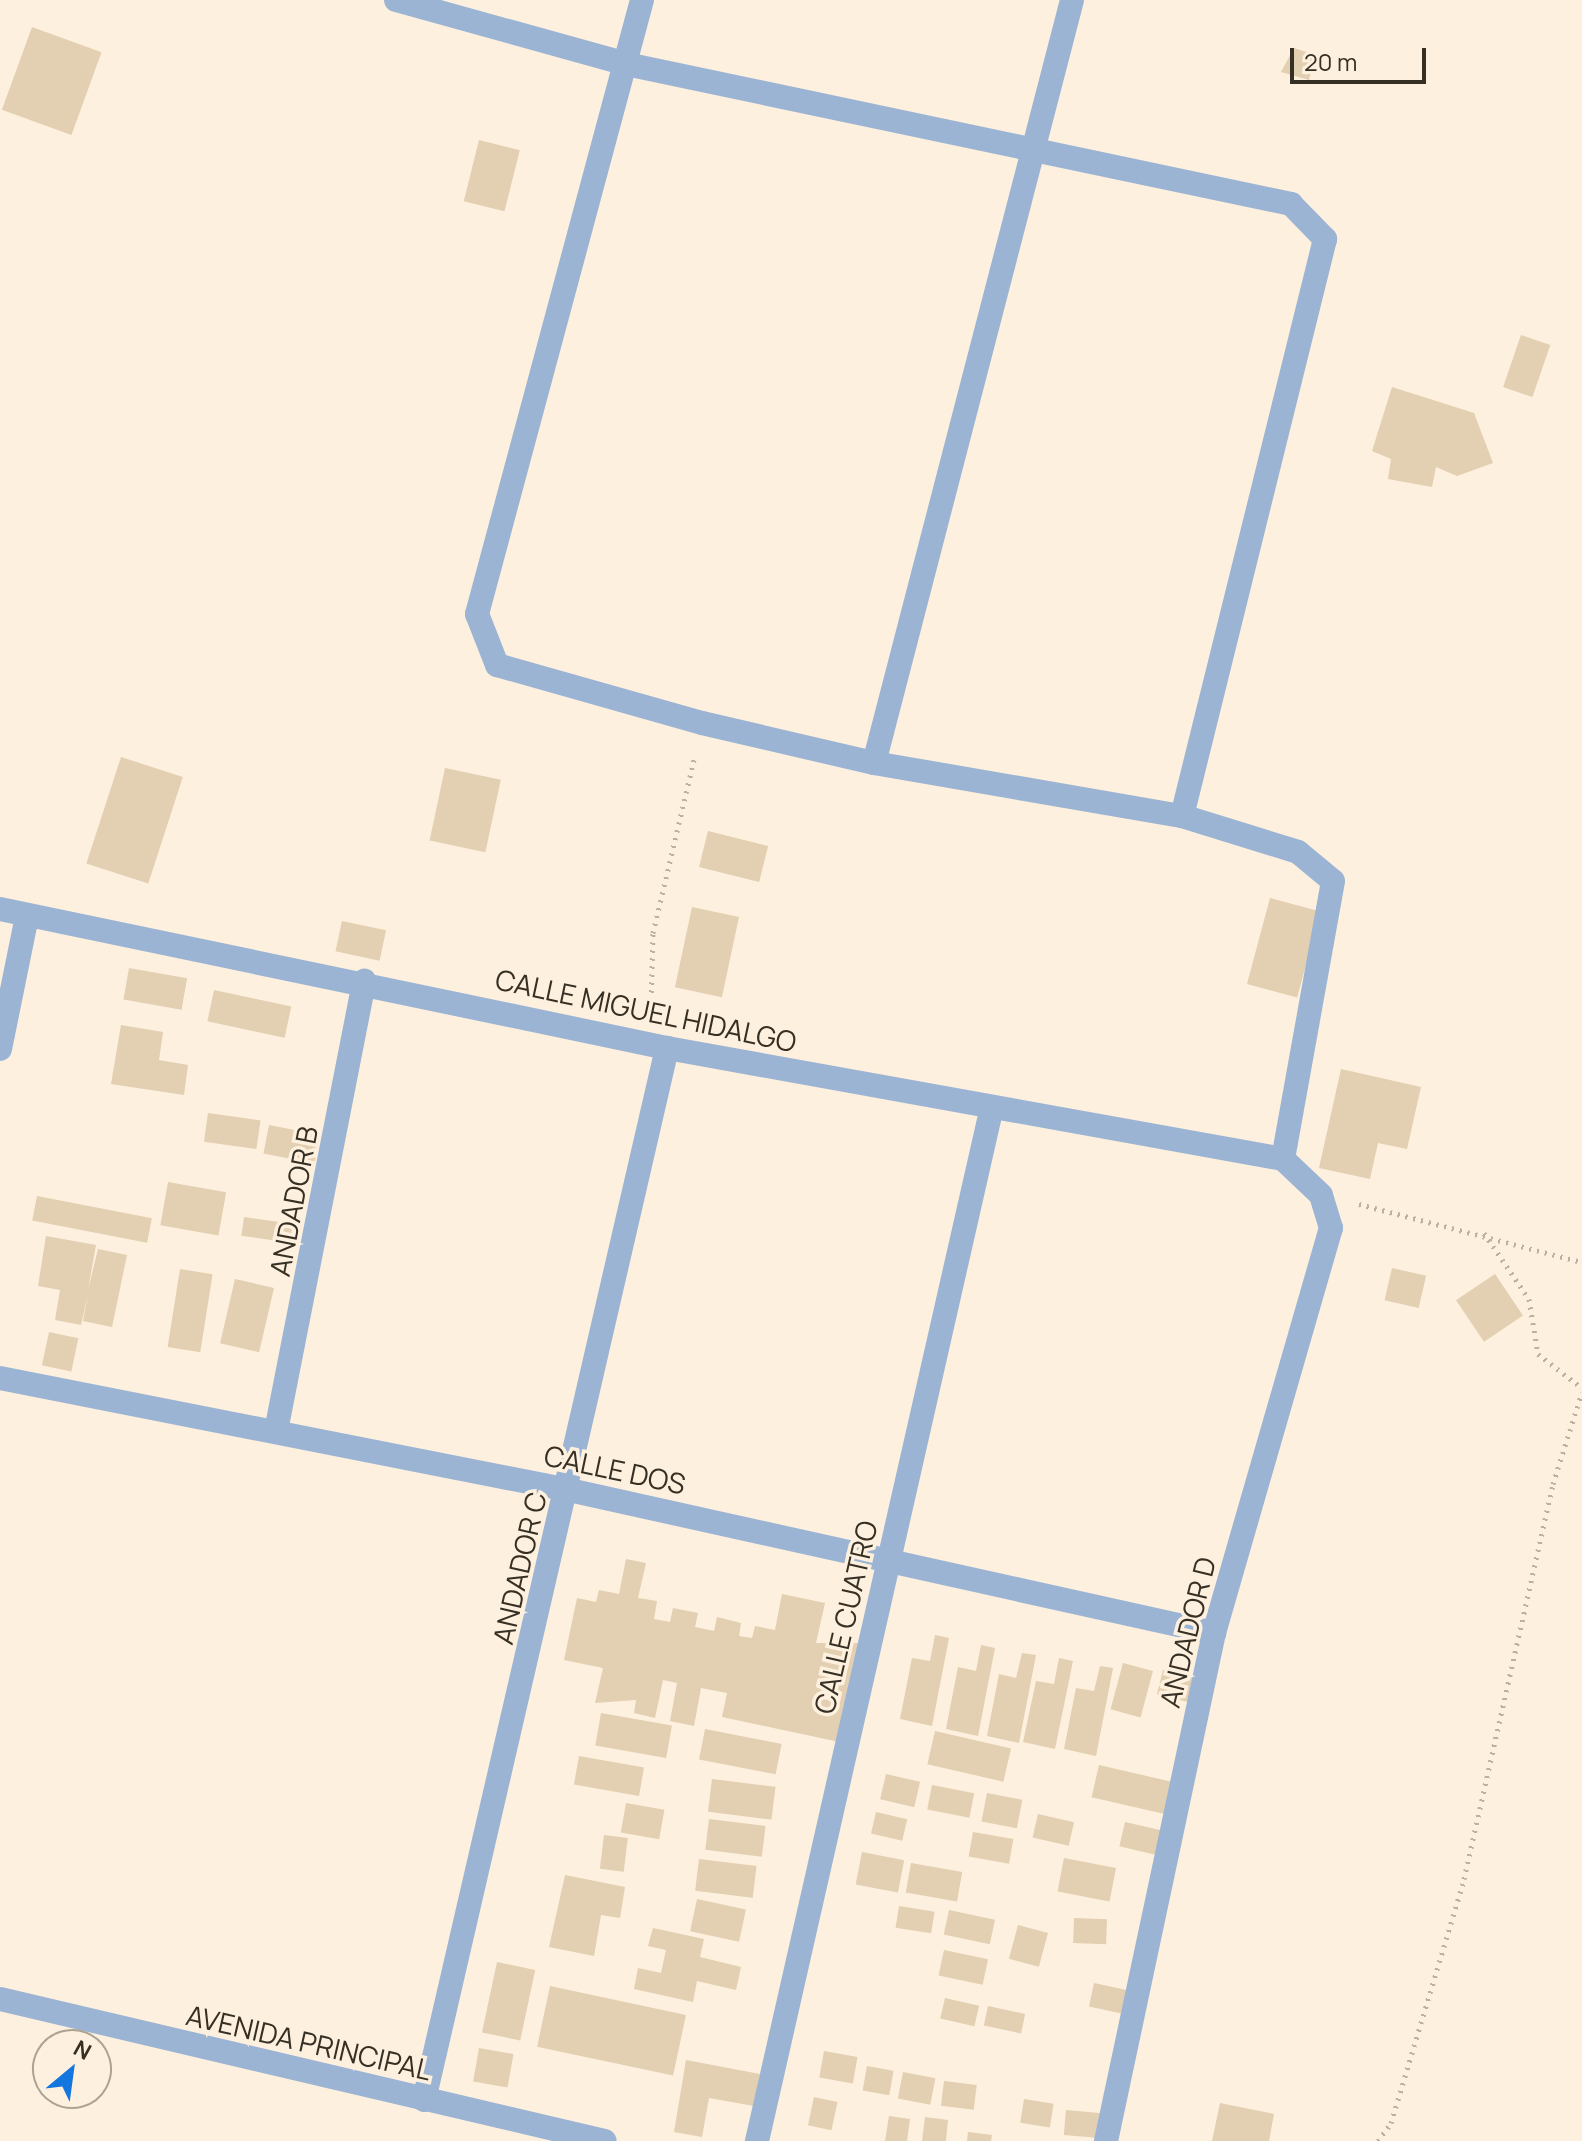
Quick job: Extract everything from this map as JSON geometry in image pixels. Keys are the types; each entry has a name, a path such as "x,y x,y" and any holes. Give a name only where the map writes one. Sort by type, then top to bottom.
{"street":[{"path":"396,0 626,64 1037,148 1291,204 1325,239 1182,816"},
{"path":"642,0 477,614 497,665 702,723 874,763 1182,816 1298,852 1333,881 1283,1159 1321,1195"},
{"path":"874,763 1037,148 1072,0"},
{"name":"CALLE MIGUEL HIDALGO","path":"0,909 364,981 667,1048 1283,1159"},
{"path":"0,1049 27,916"},
{"name":"ANDADOR B","path":"276,1431 364,981"},
{"name":"ANDADOR C","path":"424,2100 569,1490 667,1048"},
{"name":"CALLE CUATRO","path":"757,2141 992,1107"},
{"name":"ANDADOR D","path":"1106,2141 1214,1633 1331,1228 1321,1195"},
{"name":"CALLE DOS","path":"0,1378 569,1490 889,1558 1214,1633"},
{"name":"AVENIDA PRINCIPAL","path":"0,1999 605,2141"}],"path":[{"path":"667,1048 649,1002 653,933 702,723"},
{"path":"1321,1195 1484,1232 1582,1262"},
{"path":"1378,2141 1391,2123 1464,1879 1553,1484 1582,1390 1538,1354 1540,1329 1529,1299 1484,1232"}],"building":[{"path":"32,27 102,52 71,135 2,110"},
{"path":"1294,48 1316,55 1309,80 1281,72"},
{"path":"479,140 520,150 505,211 464,201"},
{"path":"1521,335 1550,345 1532,397 1503,387"},
{"path":"1392,387 1474,413 1493,463 1457,476 1436,467 1432,487 1388,479 1391,459 1372,451"},
{"path":"121,757 183,777 148,884 86,864"},
{"path":"445,768 501,780 485,852 430,840"},
{"path":"708,831 768,846 759,882 699,867"},
{"path":"1270,898 1320,911 1297,997 1247,984"},
{"path":"692,907 739,917 722,997 675,987"},
{"path":"342,921 386,930 380,961 336,951"},
{"path":"129,968 187,978 182,1010 123,1000"},
{"path":"214,990 291,1006 285,1038 207,1021"},
{"path":"121,1025 163,1032 159,1060 188,1065 184,1095 111,1084"},
{"path":"1341,1069 1421,1087 1407,1149 1378,1143 1370,1179 1319,1168"},
{"path":"208,1113 260,1120 256,1149 204,1142"},
{"path":"269,1125 320,1135 315,1163 263,1153"},
{"path":"168,1182 226,1192 218,1236 160,1225"},
{"path":"37,1196 152,1218 147,1243 32,1221"},
{"path":"244,1217 293,1224 290,1243 241,1236"},
{"path":"46,1236 96,1245 88,1290 98,1249 127,1255 112,1327 83,1321 88,1295 81,1325 55,1320 60,1290 38,1286"},
{"path":"1392,1268 1426,1276 1419,1308 1385,1300"},
{"path":"180,1269 213,1274 200,1352 168,1347"},
{"path":"1495,1274 1523,1315 1484,1342 1456,1300"},
{"path":"235,1279 274,1288 259,1352 220,1343"},
{"path":"49,1332 78,1338 71,1371 42,1365"},
{"path":"626,1559 646,1563 638,1598 657,1601 654,1619 670,1622 673,1608 698,1613 695,1627 714,1631 717,1617 741,1623 739,1636 752,1638 755,1626 775,1630 782,1594 825,1603 816,1643 864,1643 844,1743 722,1717 727,1693 701,1688 694,1726 670,1721 677,1683 663,1680 655,1718 634,1713 636,1700 595,1703 603,1668 564,1660 577,1598 596,1602 599,1590 619,1594"},
{"path":"935,1635 949,1638 932,1726 900,1719 912,1658 930,1661"},
{"path":"981,1645 995,1648 978,1736 946,1729 958,1667 976,1671"},
{"path":"1022,1653 1036,1655 1019,1743 987,1736 999,1674 1016,1678"},
{"path":"1059,1658 1073,1661 1055,1749 1023,1742 1036,1681 1054,1684"},
{"path":"1123,1663 1153,1671 1141,1717 1111,1709"},
{"path":"1100,1666 1113,1668 1096,1756 1064,1749 1076,1688 1094,1691"},
{"path":"1163,1670 1200,1679 1194,1703 1157,1694"},
{"path":"601,1713 672,1726 666,1758 595,1745"},
{"path":"705,1729 782,1744 776,1774 699,1759"},
{"path":"935,1731 1011,1749 1003,1782 927,1764"},
{"path":"579,1756 644,1767 639,1796 574,1785"},
{"path":"1099,1765 1173,1782 1166,1814 1092,1797"},
{"path":"886,1774 920,1782 914,1807 880,1799"},
{"path":"712,1779 776,1787 772,1820 708,1812"},
{"path":"932,1785 974,1793 969,1818 927,1810"},
{"path":"987,1793 1022,1800 1017,1828 981,1821"},
{"path":"626,1803 664,1810 659,1839 621,1833"},
{"path":"876,1812 907,1819 902,1841 871,1833"},
{"path":"1038,1814 1074,1822 1069,1846 1033,1837"},
{"path":"709,1819 766,1826 762,1857 705,1850"},
{"path":"1125,1822 1161,1830 1155,1855 1119,1846"},
{"path":"973,1832 1013,1839 1009,1864 969,1857"},
{"path":"604,1835 628,1838 624,1872 600,1869"},
{"path":"862,1852 904,1860 898,1893 856,1884"},
{"path":"1064,1858 1116,1868 1110,1901 1058,1891"},
{"path":"699,1859 757,1866 753,1898 695,1891"},
{"path":"911,1863 962,1872 957,1902 906,1893"},
{"path":"565,1875 625,1887 620,1918 601,1915 594,1956 549,1947"},
{"path":"697,1899 746,1909 739,1942 690,1931"},
{"path":"899,1906 935,1912 931,1933 896,1928"},
{"path":"949,1910 995,1920 990,1944 944,1934"},
{"path":"1074,1918 1107,1919 1106,1944 1073,1943"},
{"path":"1018,1925 1048,1933 1039,1967 1009,1959"},
{"path":"653,1928 704,1939 700,1957 741,1967 736,1990 697,1981 693,2002 634,1989 638,1968 661,1973 666,1950 648,1946"},
{"path":"944,1950 988,1959 983,1985 939,1975"},
{"path":"497,1962 535,1970 520,2041 482,2032"},
{"path":"1094,1983 1131,1991 1126,2014 1089,2006"},
{"path":"550,1986 686,2015 673,2076 537,2047"},
{"path":"945,1998 979,2006 974,2026 940,2018"},
{"path":"988,2006 1025,2014 1021,2033 984,2026"},
{"path":"479,2048 513,2054 508,2088 473,2081"},
{"path":"824,2051 857,2057 853,2083 819,2078"},
{"path":"686,2060 760,2074 754,2106 709,2098 702,2137 674,2132"},
{"path":"867,2066 894,2071 889,2095 863,2091"},
{"path":"903,2072 935,2078 930,2105 898,2099"},
{"path":"944,2081 977,2085 974,2110 941,2106"},
{"path":"814,2097 837,2102 831,2130 808,2125"},
{"path":"1024,2099 1054,2104 1050,2127 1020,2123"},
{"path":"1220,2103 1274,2114 1269,2141 1212,2141"},
{"path":"1066,2110 1102,2113 1100,2138 1064,2135"},
{"path":"889,2116 910,2119 907,2141 885,2141"},
{"path":"925,2117 948,2120 946,2141 922,2141"},
{"path":"968,2132 992,2135 991,2141 967,2141"}]}
